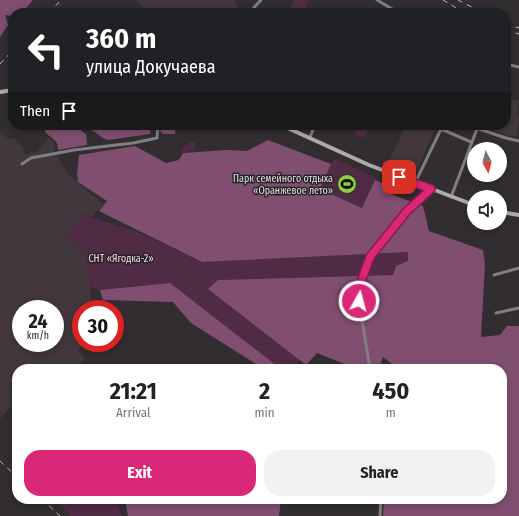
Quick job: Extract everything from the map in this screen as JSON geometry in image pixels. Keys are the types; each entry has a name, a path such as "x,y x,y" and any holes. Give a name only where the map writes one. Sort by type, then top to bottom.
{"main road":[{"path":"293,130 361,162 467,203"},
{"path":"507,213 519,215"}],"street":[{"path":"254,8 261,0"},
{"path":"377,0 389,8"},
{"path":"22,164 31,158 157,138 158,130"},
{"path":"310,137 313,130"},
{"path":"415,183 441,130 471,142 479,130 519,141"},
{"path":"450,197 467,152"},
{"path":"369,364 359,301 361,282 365,268 373,252 407,211 431,189"},
{"path":"494,274 519,268"},
{"path":"496,313 519,308"},
{"path":"380,516 381,504"}],"shaded area":[{"path":"0,0 33,0 26,8 8,8 8,15 5,15 8,25 0,37"},
{"path":"136,0 236,0 234,3 238,8 143,8"},
{"path":"511,100 519,101 516,116 519,117 517,137 491,130 511,130"},
{"path":"81,130 86,134 87,145 58,150 57,143 45,131"},
{"path":"92,130 150,130 150,134 108,140"},
{"path":"175,130 175,134 163,134 160,131"},
{"path":"404,130 435,130 415,175 388,163"},
{"path":"0,131 8,139 9,138 12,140 13,138 24,149 22,151 27,155 32,152 35,153 49,138 53,141 55,153 68,174 103,204 92,217 85,214 67,235 91,256 86,265 90,275 91,300 72,300 72,352 80,352 85,358 80,364 12,364 12,406 0,419"},
{"path":"268,140 331,164 320,189 362,208 375,180 389,186 388,193 423,206 429,231 483,250 485,264 481,337 500,335 507,326 519,326 519,516 383,516 384,504 507,504 507,364 392,364 383,357 381,364 344,364 317,353 307,364 305,364 208,289 218,280 393,275 396,266 408,261 408,252 202,262 99,211 107,201 78,182 77,174 79,155 135,146 166,163 179,160 183,153 227,150 247,151"},
{"path":"170,283 275,364 256,364 191,323 173,302 103,300 100,290"},
{"path":"126,504 280,504 279,516 128,516"}],"green space":[{"path":"294,0 309,0 305,8 291,7"},
{"path":"358,130 368,130 364,138 355,135"},
{"path":"190,142 195,142 195,151 183,152 181,149"},
{"name":"Парк семейного отдыха «Оранжевое лето»","path":"334,158 376,178 362,208 320,189"},
{"name":"СНТ «Ягодка-2»","path":"82,214 138,232 202,262 408,252 408,261 396,266 393,275 218,280 209,289 300,360 297,364 275,364 170,283 100,290 90,287 90,278 86,263 91,256 66,235"},
{"path":"59,504 119,504 121,516 70,516"}],"railway":[{"path":"54,8 61,0"},
{"path":"443,0 457,8"},
{"path":"458,0 473,8"},
{"path":"511,26 519,28"},
{"path":"511,32 519,34"},
{"path":"0,64 8,55"},
{"path":"0,461 12,472"},
{"path":"47,504 60,516"}],"place":[{"name":"Парк семейного отдыха «Оранжевое лето»","path":"347,184"}],"route":[{"path":"359,301 361,282 367,263 373,252 407,211 431,189 399,177"}]}
